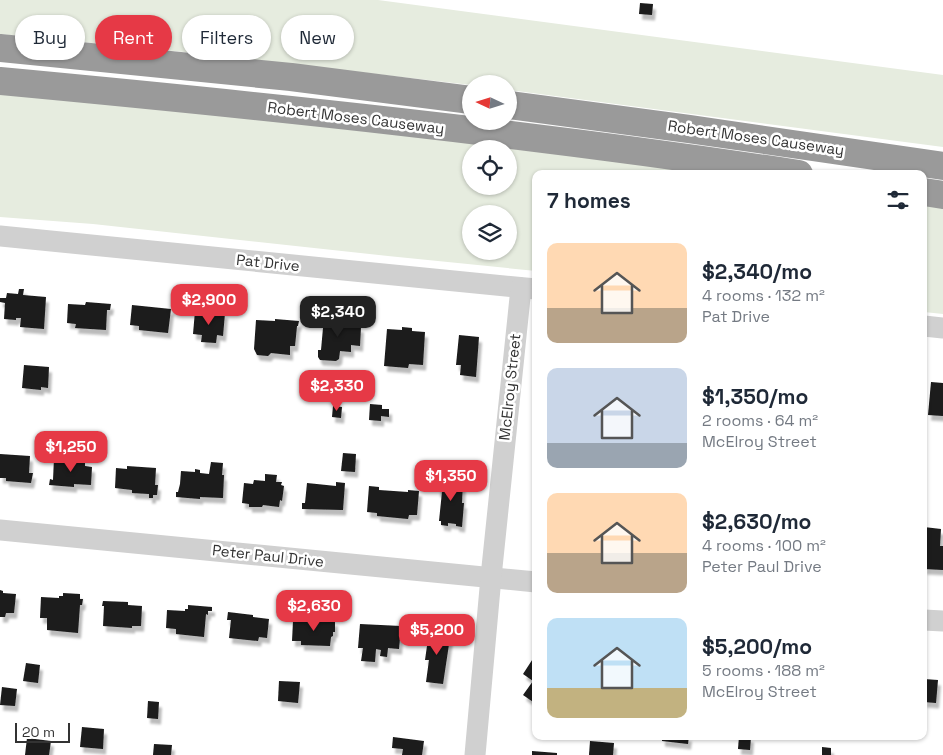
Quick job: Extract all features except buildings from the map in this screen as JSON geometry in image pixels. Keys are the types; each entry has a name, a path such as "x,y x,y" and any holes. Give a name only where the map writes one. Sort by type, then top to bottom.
{"highway":[{"path":"0,48 291,77 462,99"},
{"name":"Robert Moses Causeway","path":"0,81 359,117 770,170"},
{"name":"Robert Moses Causeway","path":"518,106 943,166"},
{"path":"927,192 943,195"}],"street":[{"name":"Pat Drive","path":"0,236 528,288"},
{"name":"McElroy Street","path":"475,755 491,577 528,288"},
{"path":"927,326 943,328"},
{"name":"Peter Paul Drive","path":"0,530 532,582"},
{"path":"927,620 943,621"}],"shaded area":[{"path":"0,0 378,0 943,75 943,147 518,91 518,75 462,75 462,84 254,60 271,60 271,15 182,15 182,52 172,51 172,15 95,15 95,43 85,42 85,15 15,15 15,35 0,34"},
{"path":"0,93 234,114 462,142 462,195 517,195 517,149 691,170 532,170 532,271 93,224 0,217"},
{"path":"927,205 943,208 943,314 927,312"}]}
